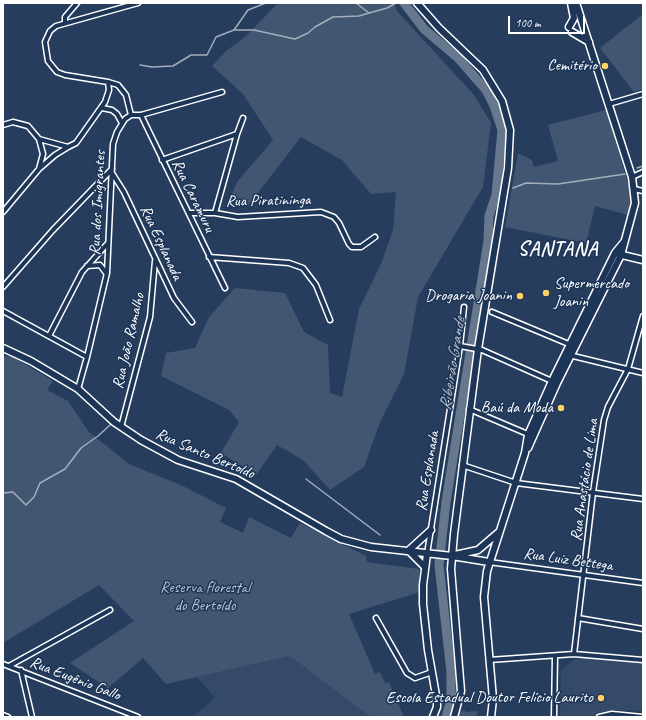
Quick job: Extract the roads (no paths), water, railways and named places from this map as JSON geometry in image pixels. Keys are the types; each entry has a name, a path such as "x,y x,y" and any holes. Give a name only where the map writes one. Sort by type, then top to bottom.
{"main road":[{"path":"417,3 439,28 484,70 502,101 508,121 510,141 508,168 476,348 462,465 448,556 461,692 454,717"},
{"path":"571,3 574,18 570,30 589,42"},
{"path":"491,717 493,699 484,597 489,562 531,436 554,382 624,242 634,213 634,189 632,177 576,3"},
{"path":"618,254 643,260"},
{"name":"Rua Santo Bertoldo","path":"3,348 31,361 78,389 121,427 178,460 236,479 326,532 341,539 371,547 448,556"},
{"path":"424,567 409,552 431,530"},
{"path":"448,556 478,550 500,530"},
{"path":"427,554 424,567 423,604 437,701 436,712 433,717"},
{"path":"448,556 489,562"}],"street":[{"path":"65,22 65,17 78,3"},
{"path":"138,3 65,22 50,31 45,42 46,55 52,68 65,75 114,83 122,89 131,115 141,115 222,92"},
{"path":"3,212 39,169 54,155 78,140 102,108 109,93 108,82"},
{"path":"609,104 643,94"},
{"path":"102,108 112,110 117,114 122,123"},
{"name":"Rua dos Imigrantes","path":"78,389 87,358 106,274 113,144 122,123 131,115"},
{"name":"Rua Caramuru","path":"141,115 225,288"},
{"path":"215,213 237,134 243,118"},
{"path":"3,125 13,122 22,123 33,131 39,139 43,154 39,169"},
{"path":"162,160 237,134"},
{"path":"39,139 68,147"},
{"path":"3,287 53,230 112,171"},
{"name":"Rua Esplanada","path":"112,171 124,192 155,260 178,305 192,322"},
{"path":"632,177 643,172"},
{"path":"634,189 643,191"},
{"name":"Rua Piratininga","path":"189,213 215,213 238,217 321,212 334,217 339,223 349,244 352,247 361,246 375,237"},
{"path":"49,336 70,292 86,266 108,243"},
{"path":"209,257 289,263 303,268 316,285 330,320"},
{"name":"Rua João Ramalho","path":"121,427 150,317 155,260"},
{"path":"86,266 100,266 106,274"},
{"name":"Rua Esplanada","path":"427,554 462,346 464,307"},
{"path":"3,311 87,358"},
{"path":"492,312 572,346"},
{"name":"Rua Anastácio de Lima","path":"574,654 585,574 593,492 606,413 628,369 643,316"},
{"path":"462,346 476,348 554,382"},
{"path":"568,355 643,373"},
{"path":"469,409 531,436"},
{"path":"462,465 516,482 643,498"},
{"name":"Rua Luiz Bettega","path":"489,562 643,583"},
{"path":"9,666 110,610"},
{"path":"376,618 407,674 415,678 432,672"},
{"path":"578,618 643,629"},
{"path":"489,660 574,654 643,660"},
{"path":"554,717 555,656"},
{"name":"Rua Eugênio Gallo","path":"3,664 138,717"},
{"path":"21,670 32,717"},
{"path":"599,717 612,714 643,717"},
{"path":"3,715 8,717"}],"waterway":[{"path":"140,65 152,67 173,66 191,55 207,55 216,37 234,30 248,10 266,3"},
{"path":"356,3 369,13 387,8 396,3"},
{"name":"Ribeirão Grande","path":"404,3 424,29 458,58 486,90 494,106 502,130 496,195 489,216 488,241 446,502 439,565 451,672 451,700 446,717"},
{"path":"234,30 254,30 295,39 308,33 315,27 333,17 359,16 369,13"},
{"path":"637,168 643,166"},
{"path":"513,188 526,183 558,184 625,174"},
{"path":"3,493 13,492 26,505 34,497 40,483 65,469 81,448 110,425"},
{"path":"306,479 380,535"}],"place":[{"name":"Cemitério","path":"605,66"},
{"name":"Supermercado Joanin","path":"546,293"},
{"name":"Drogaria Joanin","path":"520,296"},
{"name":"Baú da Moda","path":"561,408"},
{"name":"Escola Estadual Doutor Felício Laurito","path":"601,698"}],"district":[{"name":"SANTANA","path":"558,250"}],"park label":[{"name":"Reserva florestal do Bertoldo","path":"205,597"}]}
